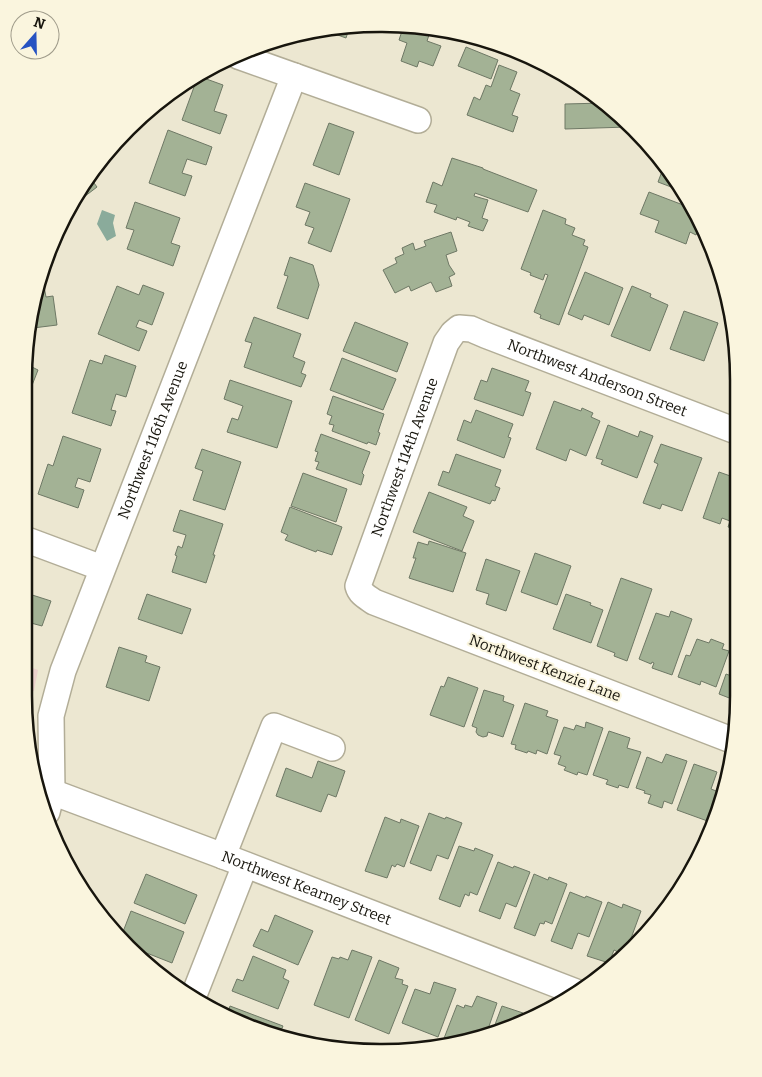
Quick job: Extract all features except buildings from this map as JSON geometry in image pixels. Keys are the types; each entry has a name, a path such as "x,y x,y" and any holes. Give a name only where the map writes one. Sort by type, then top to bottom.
{"street":[{"path":"247,59 418,120"},
{"name":"Northwest 116th Avenue","path":"45,790 51,716 63,671 294,76"},
{"name":"Northwest Anderson Street","path":"459,328 485,335 730,429"},
{"name":"Northwest 114th Avenue","path":"359,590 360,578 446,343 459,328"},
{"path":"32,542 102,568"},
{"name":"Northwest Kenzie Lane","path":"359,590 364,596 374,602 727,739"},
{"path":"195,991 274,726 332,748"},
{"name":"Northwest Kearney Street","path":"47,797 234,861 569,989"}],"shaded area":[{"path":"102,210 115,215 113,223 116,236 107,241 97,224"},
{"path":"32,668 38,670 34,691 32,691"}]}
